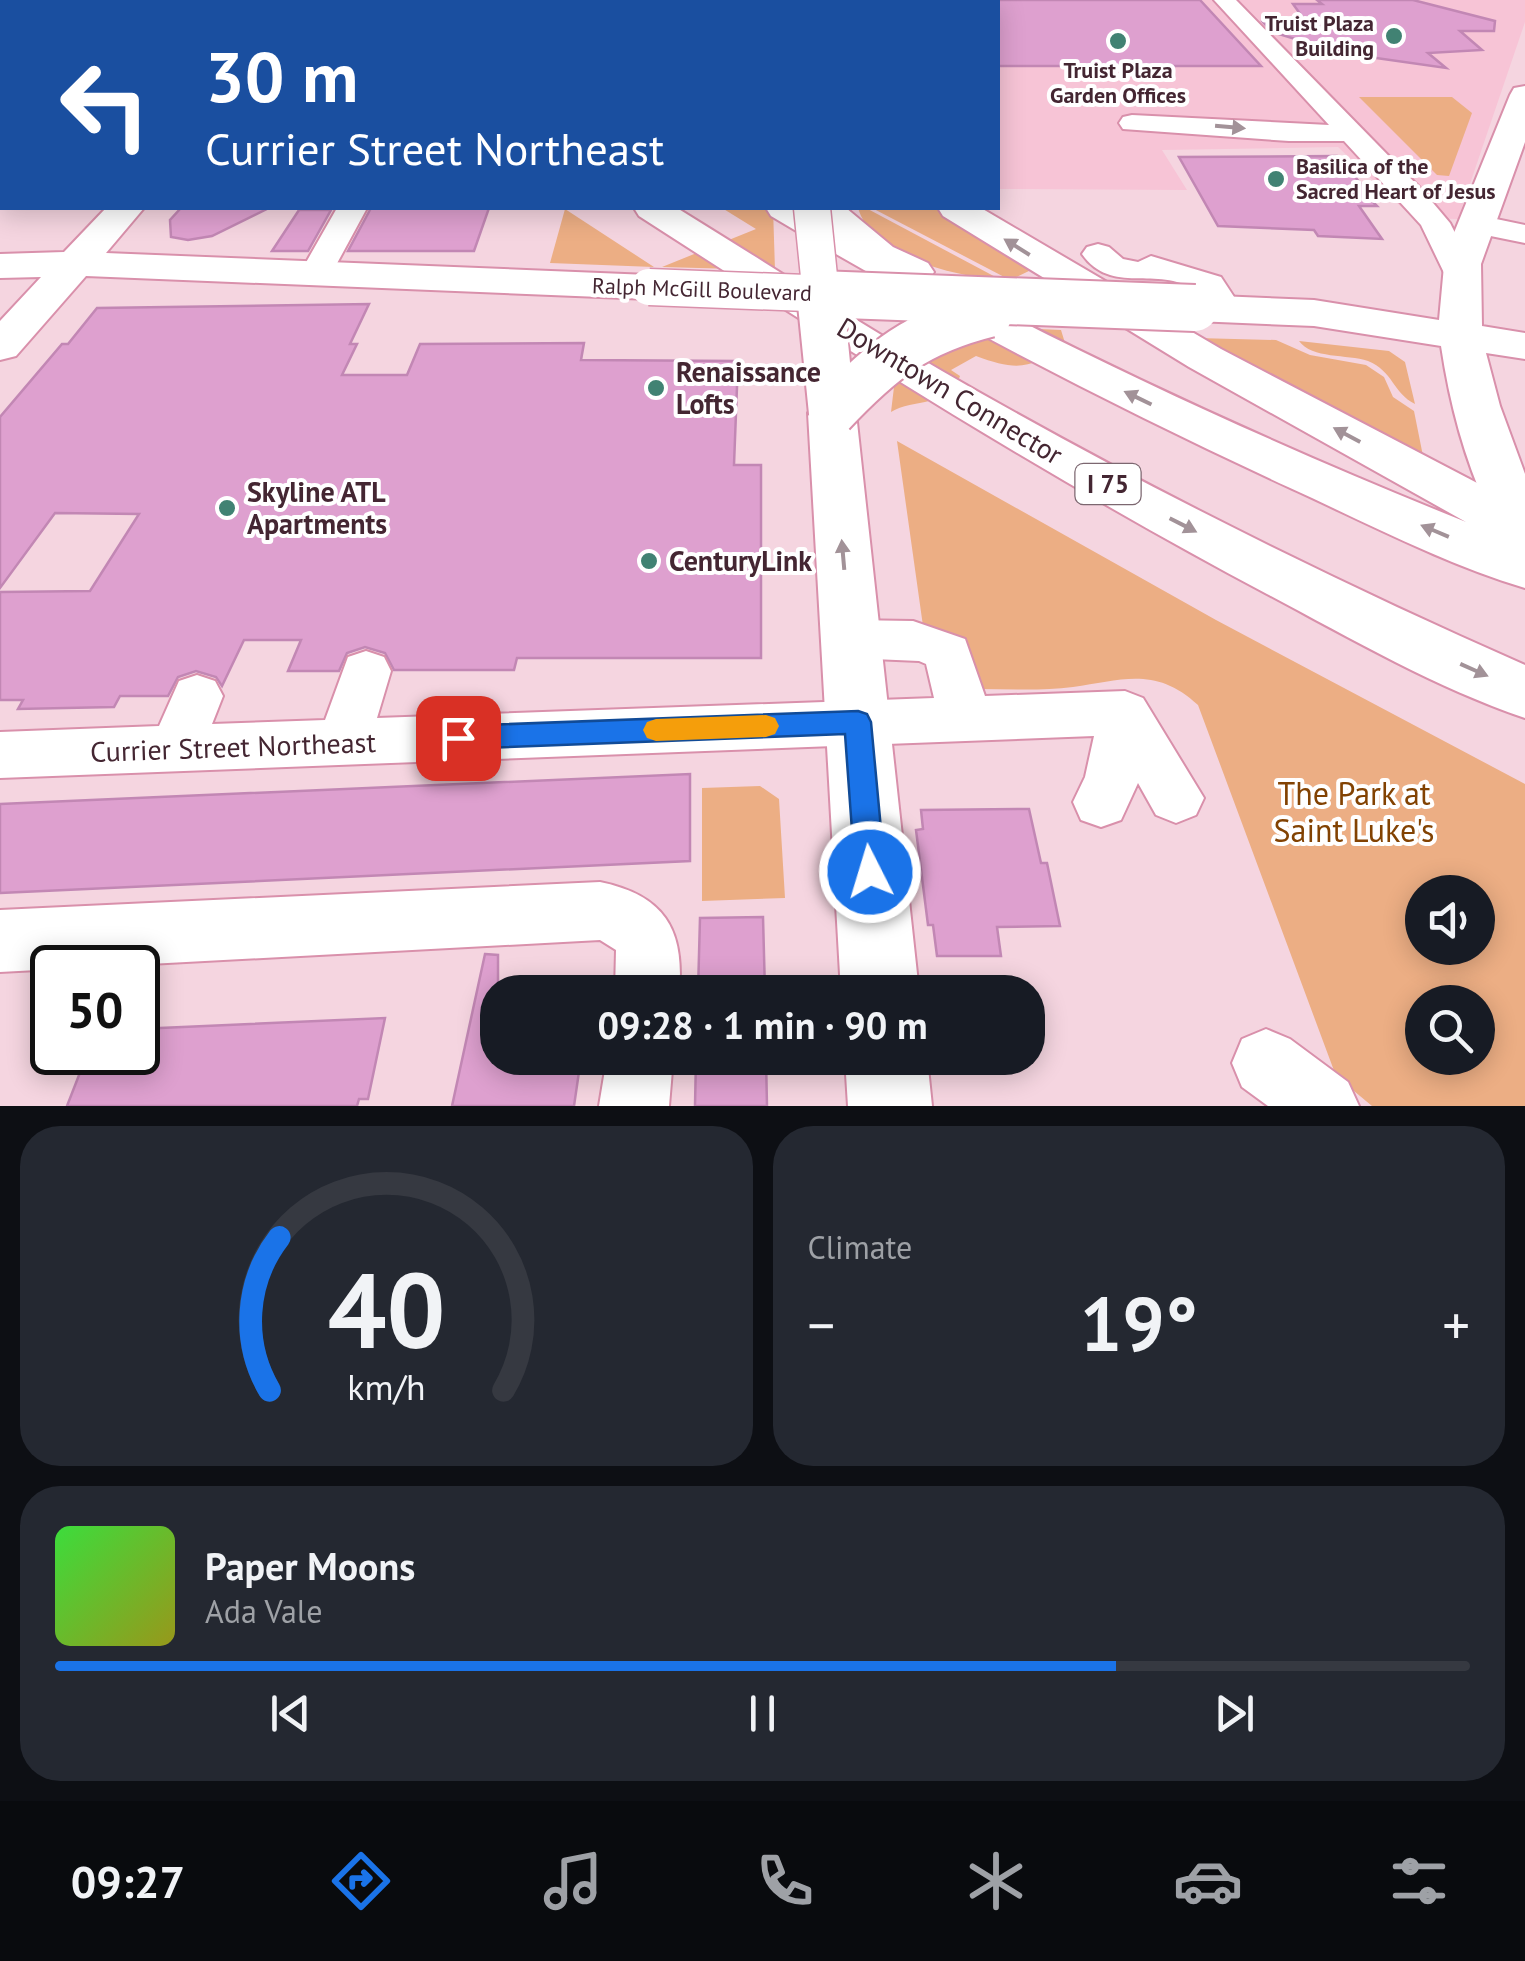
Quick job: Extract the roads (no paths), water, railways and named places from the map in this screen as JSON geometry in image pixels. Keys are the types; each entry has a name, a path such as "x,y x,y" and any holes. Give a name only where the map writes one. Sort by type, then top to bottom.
{"main road":[{"path":"1525,94 1460,274 1463,336 1491,454 1514,485 1525,531"},
{"path":"0,346 124,210"},
{"name":"Downtown Connector","path":"655,210 958,400 1129,496 1437,654 1525,693"},
{"path":"788,210 928,290 1146,402 1525,568"},
{"path":"812,210 879,975"},
{"path":"826,210 880,255 913,272 1048,302"},
{"path":"959,210 1192,350 1525,531"},
{"name":"Ralph McGill Boulevard","path":"0,266 76,264 1048,302 1206,299 1525,346"},
{"path":"832,413 908,340 953,322 1048,302"},
{"path":"887,1075 890,1106"}],"street":[{"path":"1224,0 1435,223 1460,274"},
{"path":"1132,123 1288,133 1351,132"},
{"path":"316,274 351,210"},
{"path":"1477,224 1525,234"},
{"path":"1143,268 1206,299"},
{"path":"850,638 913,638 930,641 948,652 965,718"},
{"path":"344,742 366,670"},
{"path":"176,749 197,696"},
{"path":"1126,712 1176,798"},
{"path":"1102,802 1112,779 1126,712"},
{"name":"Currier Street Northeast","path":"0,756 1126,712"},
{"path":"0,942 600,912 620,914 636,926 648,942 647,975"},
{"path":"1266,1062 1324,1106"},
{"path":"634,1106 638,1075"}],"place":[{"name":"Truist Plaza Building","path":"1394,36"},
{"name":"Truist Plaza Garden Offices","path":"1118,41"},
{"name":"Basilica of the Sacred Heart of Jesus","path":"1276,179"},
{"name":"Renaissance Lofts","path":"656,388"},
{"name":"Skyline ATL Apartments","path":"227,508"},
{"name":"CenturyLink","path":"649,561"}],"park label":[{"name":"The Park at Saint Luke's","path":"1354,812"}]}
